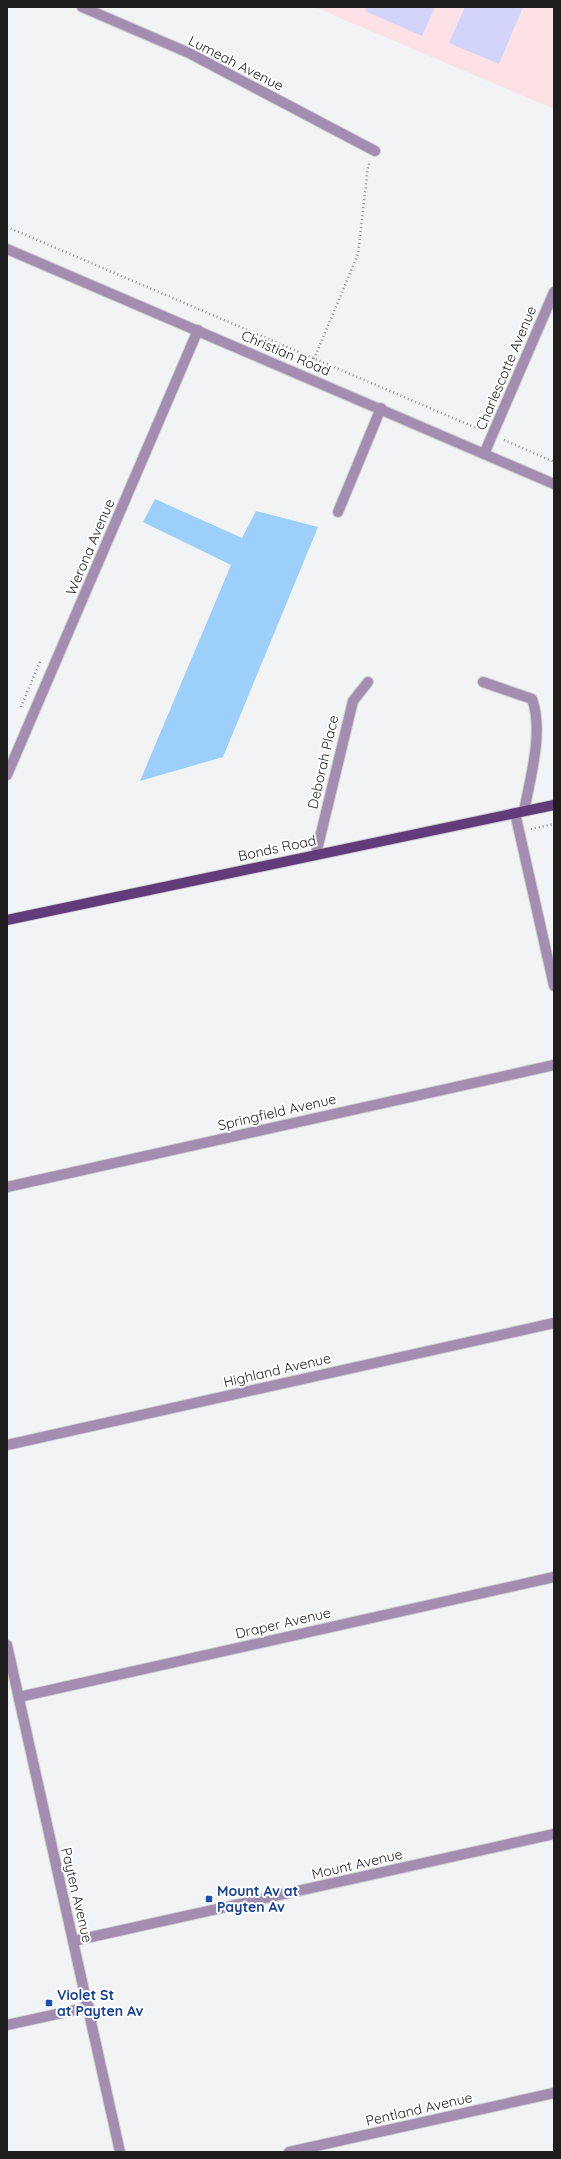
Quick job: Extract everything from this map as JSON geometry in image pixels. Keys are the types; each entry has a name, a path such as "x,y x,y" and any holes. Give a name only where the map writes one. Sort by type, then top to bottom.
{"main road":[{"name":"Bonds Road","path":"7,920 554,805"}],"street":[{"name":"Lumeah Avenue","path":"82,7 189,53 375,151"},
{"name":"Christian Road","path":"7,249 381,408 554,484"},
{"name":"Charlescotte Avenue","path":"484,454 554,292"},
{"name":"Werona Avenue","path":"7,775 198,330"},
{"path":"338,512 381,408"},
{"name":"Deborah Place","path":"316,854 353,701 368,682"},
{"path":"483,682 532,699 536,708 536,751 520,812 519,832 554,986"},
{"name":"Springfield Avenue","path":"7,1187 554,1065"},
{"name":"Highland Avenue","path":"7,1445 554,1323"},
{"name":"Draper Avenue","path":"19,1697 554,1577"},
{"name":"Payten Avenue","path":"7,1645 120,2152"},
{"name":"Mount Avenue","path":"73,1941 554,1834"},
{"path":"7,2025 88,2007"},
{"name":"Pentland Avenue","path":"289,2152 554,2093"}],"path":[{"path":"314,359 358,254 368,167 375,151"},
{"path":"7,227 554,462"},
{"path":"20,709 41,659"},
{"path":"519,832 554,824"}],"shaded area":[{"path":"314,7 554,7 554,109"},
{"path":"155,499 242,538 256,511 318,527 223,757 140,781 231,565 143,522"}],"building":[{"path":"366,7 435,7 422,36 365,11"},
{"path":"465,7 523,7 499,64 449,43"}],"place":[{"name":"Mount Av at Payten Av","path":"209,1899"},
{"name":"Violet St at Payten Av","path":"49,2003"}]}
